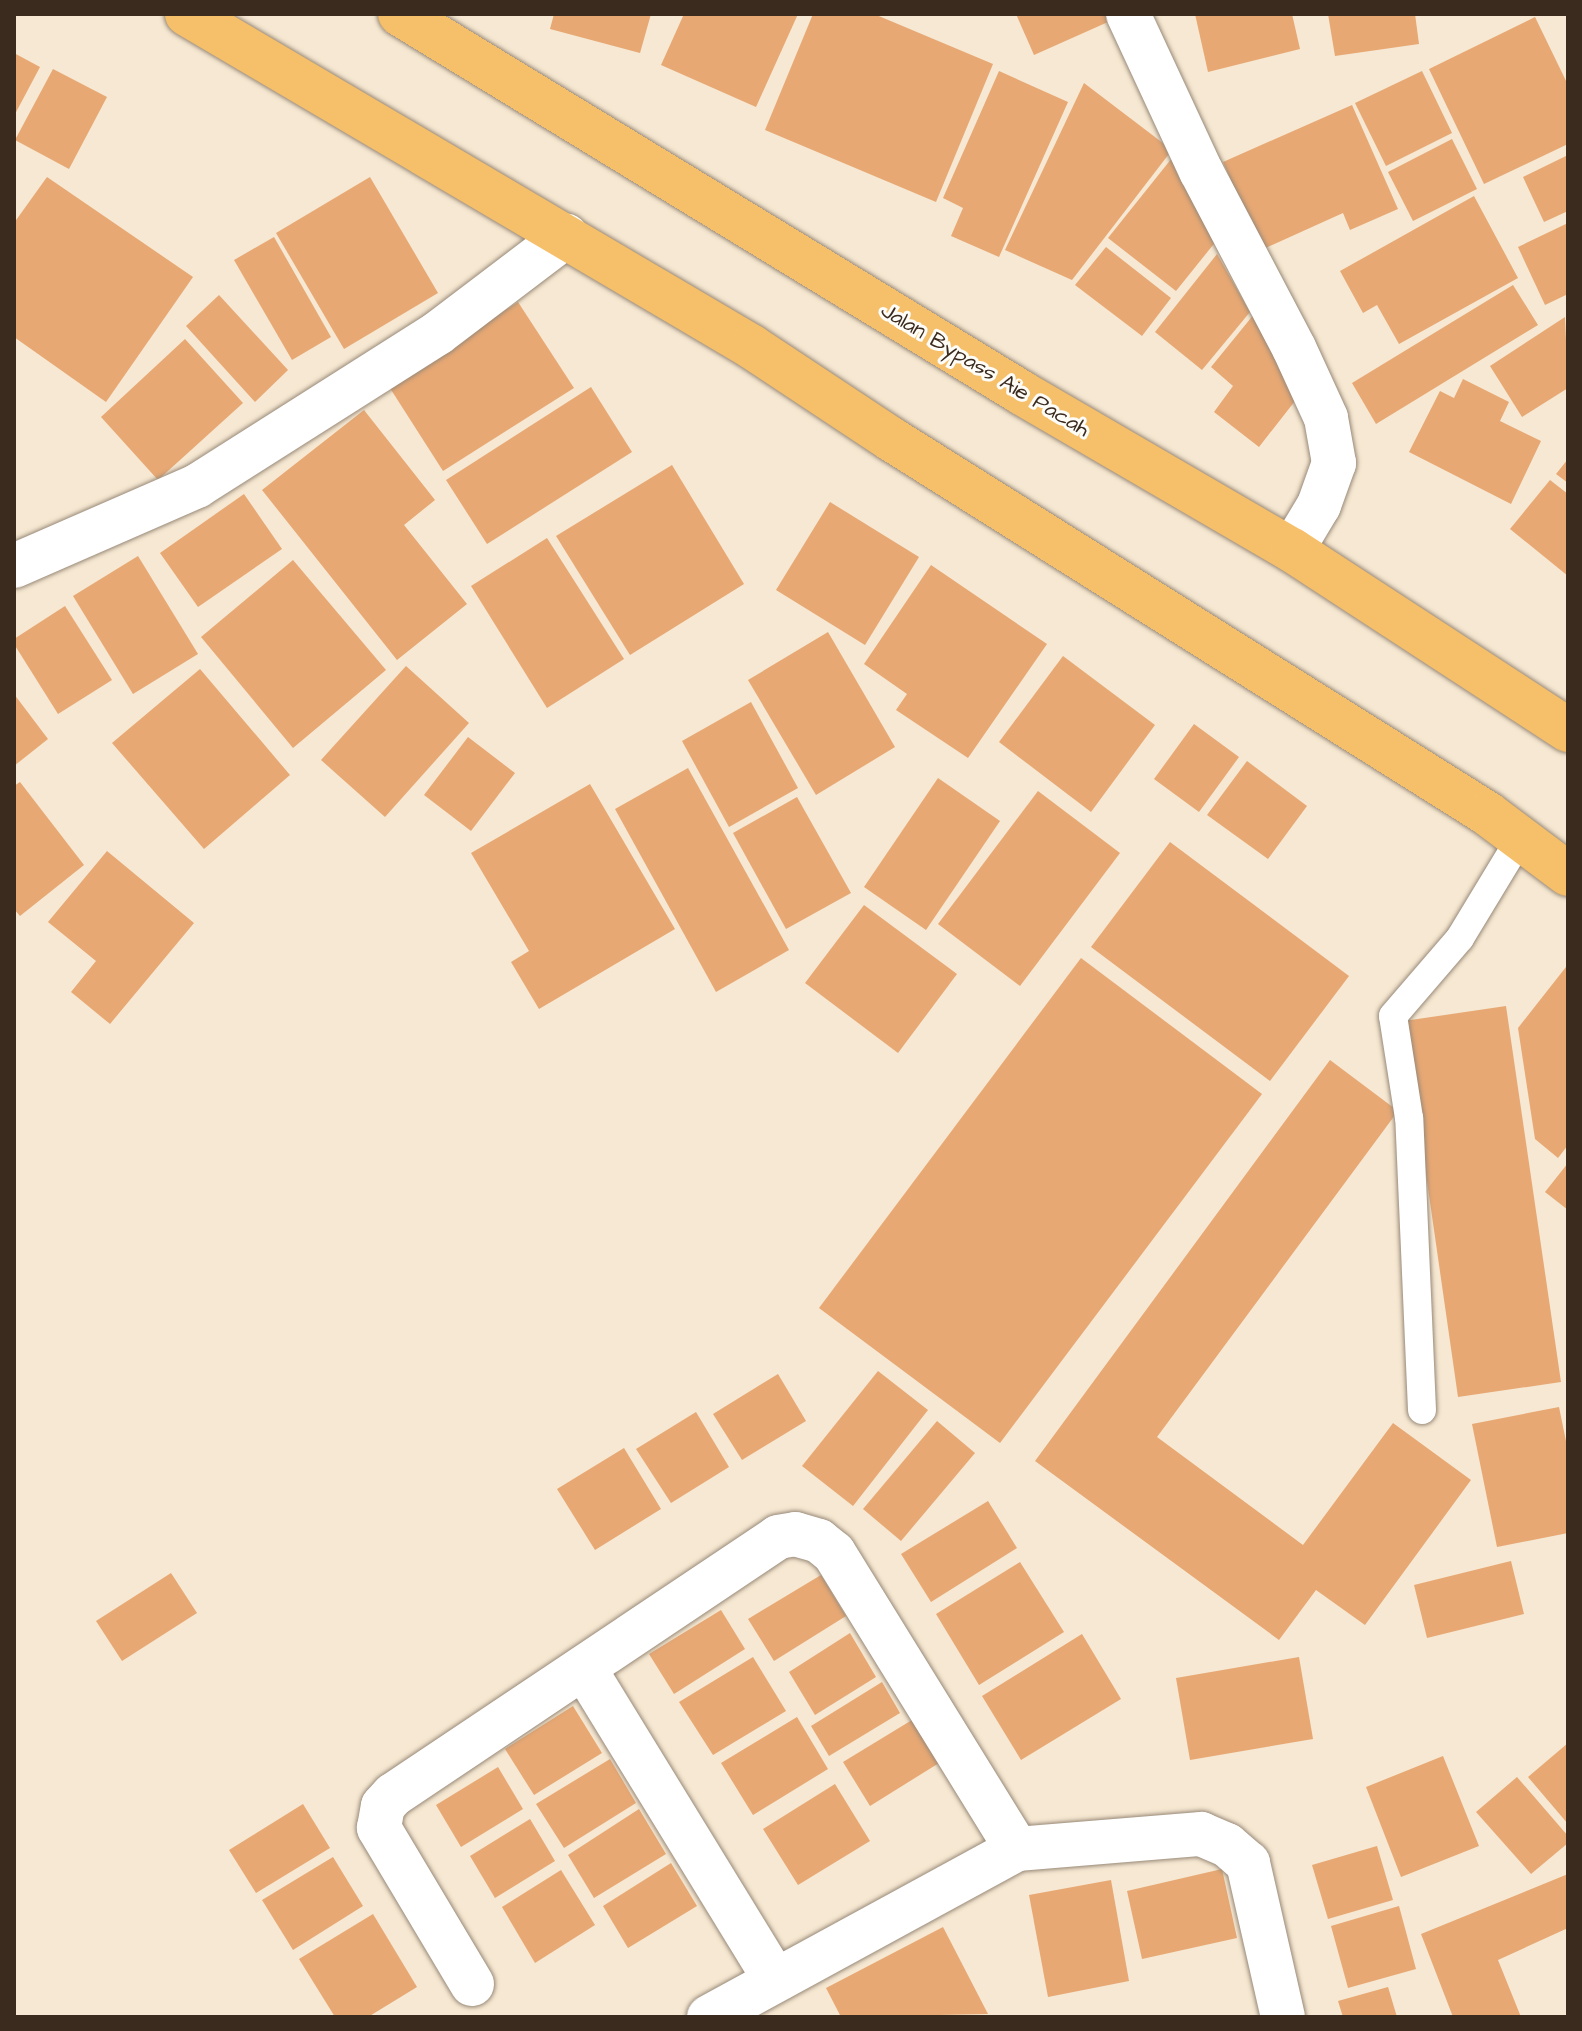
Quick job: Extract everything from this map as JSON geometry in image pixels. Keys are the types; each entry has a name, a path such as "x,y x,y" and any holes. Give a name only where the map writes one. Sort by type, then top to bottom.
{"highway":[{"path":"187,14 752,347 891,439 1488,814 1568,874"},
{"name":"Jalan Bypass Aie Pacah","path":"400,14 1022,393 1292,550 1568,730"}],"street":[{"path":"1128,14 1201,171 1294,348 1326,418 1334,463 1319,505 1292,550"},
{"path":"14,566 197,486 438,333 566,236"},
{"path":"472,1984 379,1828 383,1806 393,1795 778,1537 795,1534 819,1541 834,1553 1017,1849"},
{"path":"584,1668 775,1980"},
{"path":"709,2017 1017,1849 1201,1834 1227,1845 1248,1863 1283,2017"}],"lane":[{"path":"1422,1410 1409,1118 1393,1016 1460,938 1520,839"}],"building":[{"path":"554,14 651,14 640,53 550,29"},
{"path":"684,14 798,14 756,107 661,65"},
{"path":"813,14 874,14 993,64 936,202 765,130"},
{"path":"1016,14 1105,14 1108,22 1034,55"},
{"path":"1195,14 1292,14 1300,49 1208,72"},
{"path":"1328,14 1415,14 1419,44 1335,56"},
{"path":"1535,17 1568,85 1568,144 1484,184 1429,69"},
{"path":"14,53 40,67 14,116"},
{"path":"53,69 107,97 69,169 15,140"},
{"path":"999,71 1068,102 999,257 951,236 963,208 943,198"},
{"path":"1422,71 1452,133 1386,166 1355,103"},
{"path":"1084,83 1172,150 1072,280 1005,250"},
{"path":"1352,105 1398,209 1350,230 1343,213 1261,250 1223,162"},
{"path":"1452,139 1477,189 1413,221 1388,172"},
{"path":"1568,155 1568,211 1544,222 1523,177"},
{"path":"1172,158 1221,235 1176,291 1108,238"},
{"path":"47,177 193,277 106,402 14,337 14,223"},
{"path":"370,177 438,293 344,349 276,233"},
{"path":"1474,196 1518,278 1399,344 1377,305 1363,313 1340,271"},
{"path":"1568,223 1568,294 1545,305 1518,247"},
{"path":"274,237 331,337 292,360 234,260"},
{"path":"1106,247 1171,298 1142,336 1075,285"},
{"path":"1217,254 1250,312 1202,370 1155,332"},
{"path":"1513,285 1538,325 1376,424 1352,383"},
{"path":"219,295 288,370 255,402 186,326"},
{"path":"518,302 574,388 443,471 388,385"},
{"path":"1255,313 1302,392 1259,447 1214,412 1233,386 1211,367"},
{"path":"1565,317 1568,388 1522,417 1490,366"},
{"path":"185,339 243,403 158,480 101,417"},
{"path":"1463,379 1509,402 1500,421 1541,441 1511,504 1409,452 1440,391 1454,398"},
{"path":"591,387 632,452 487,544 446,480"},
{"path":"364,410 435,500 404,525 467,604 397,660 262,490"},
{"path":"1568,459 1568,483 1556,474"},
{"path":"672,465 744,584 630,655 556,536"},
{"path":"1550,480 1568,494 1568,576 1510,529"},
{"path":"244,494 282,549 198,607 160,553"},
{"path":"830,502 919,557 865,645 776,590"},
{"path":"547,538 624,659 547,708 471,586"},
{"path":"138,556 198,654 133,694 73,596"},
{"path":"293,560 386,670 293,748 201,637"},
{"path":"931,565 1047,644 968,758 896,710 907,694 864,664"},
{"path":"65,606 112,680 58,714 14,644 14,639"},
{"path":"828,632 895,747 816,795 748,680"},
{"path":"1063,656 1155,725 1091,812 999,742"},
{"path":"406,666 469,723 385,817 321,760"},
{"path":"200,669 290,775 204,849 112,743"},
{"path":"14,694 48,739 14,766"},
{"path":"751,702 798,788 729,827 682,741"},
{"path":"1194,724 1239,757 1199,812 1154,779"},
{"path":"468,737 515,773 471,831 424,795"},
{"path":"1247,761 1307,806 1268,859 1207,815"},
{"path":"688,768 789,950 716,992 615,809"},
{"path":"938,778 1000,821 926,930 864,887"},
{"path":"20,782 84,865 20,916 14,909 14,786"},
{"path":"590,784 675,929 539,1009 511,962 529,951 471,853"},
{"path":"1038,791 1120,853 1020,986 938,924"},
{"path":"797,797 851,893 786,929 733,833"},
{"path":"1170,842 1349,976 1270,1081 1091,947"},
{"path":"107,851 194,923 110,1024 71,992 96,961 48,922"},
{"path":"864,905 957,974 898,1053 805,983"},
{"path":"1081,958 1262,1094 1000,1443 819,1308"},
{"path":"1566,967 1568,1145 1558,1158 1535,1139 1518,1028"},
{"path":"1506,1006 1561,1382 1458,1397 1404,1021"},
{"path":"1330,1060 1398,1111 1157,1437 1303,1545 1393,1423 1471,1480 1365,1625 1316,1590 1279,1640 1035,1461"},
{"path":"1568,1163 1568,1210 1545,1192"},
{"path":"878,1371 928,1410 853,1506 802,1466"},
{"path":"778,1374 806,1421 742,1460 713,1414"},
{"path":"1559,1407 1568,1451 1568,1533 1497,1547 1472,1424"},
{"path":"696,1412 729,1467 671,1503 636,1449"},
{"path":"937,1421 975,1453 901,1541 863,1509"},
{"path":"624,1448 661,1509 595,1550 557,1489"},
{"path":"988,1501 1017,1548 931,1602 901,1554"},
{"path":"1511,1561 1524,1614 1427,1638 1414,1585"},
{"path":"1020,1562 1064,1632 979,1685 936,1614"},
{"path":"171,1573 197,1613 122,1661 96,1621"},
{"path":"821,1575 846,1616 774,1661 748,1619"},
{"path":"721,1610 745,1649 674,1694 649,1654"},
{"path":"850,1633 876,1677 815,1715 789,1672"},
{"path":"1082,1634 1121,1699 1021,1760 982,1696"},
{"path":"753,1657 786,1711 713,1755 679,1702"},
{"path":"1299,1657 1313,1739 1190,1760 1176,1678"},
{"path":"882,1682 900,1713 829,1756 811,1726"},
{"path":"573,1706 602,1753 534,1795 505,1749"},
{"path":"797,1717 828,1769 753,1815 721,1763"},
{"path":"912,1720 939,1763 870,1806 843,1762"},
{"path":"1568,1743 1568,1824 1528,1777"},
{"path":"1443,1756 1479,1846 1401,1877 1366,1787"},
{"path":"610,1759 636,1803 564,1848 536,1804"},
{"path":"498,1767 523,1809 461,1847 436,1805"},
{"path":"1517,1777 1568,1836 1568,1843 1531,1874 1476,1812"},
{"path":"835,1784 870,1841 798,1885 763,1829"},
{"path":"303,1804 330,1848 256,1893 229,1850"},
{"path":"639,1809 666,1854 594,1898 568,1855"},
{"path":"530,1819 555,1861 495,1898 470,1856"},
{"path":"1377,1846 1393,1900 1328,1919 1312,1865"},
{"path":"333,1857 363,1906 293,1950 262,1900"},
{"path":"671,1863 697,1906 628,1948 603,1906"},
{"path":"1222,1869 1237,1938 1142,1959 1127,1891"},
{"path":"561,1870 595,1925 535,1963 502,1907"},
{"path":"1568,1874 1568,1928 1498,1960 1521,2017 1453,2017 1421,1934"},
{"path":"1111,1880 1129,1981 1048,1997 1029,1895"},
{"path":"1399,1906 1416,1969 1348,1988 1331,1926"},
{"path":"373,1914 417,1987 368,2017 335,2017 299,1959"},
{"path":"943,1927 988,2014 841,2017 826,1988"},
{"path":"1388,1987 1397,2017 1343,2017 1338,2001"}]}
